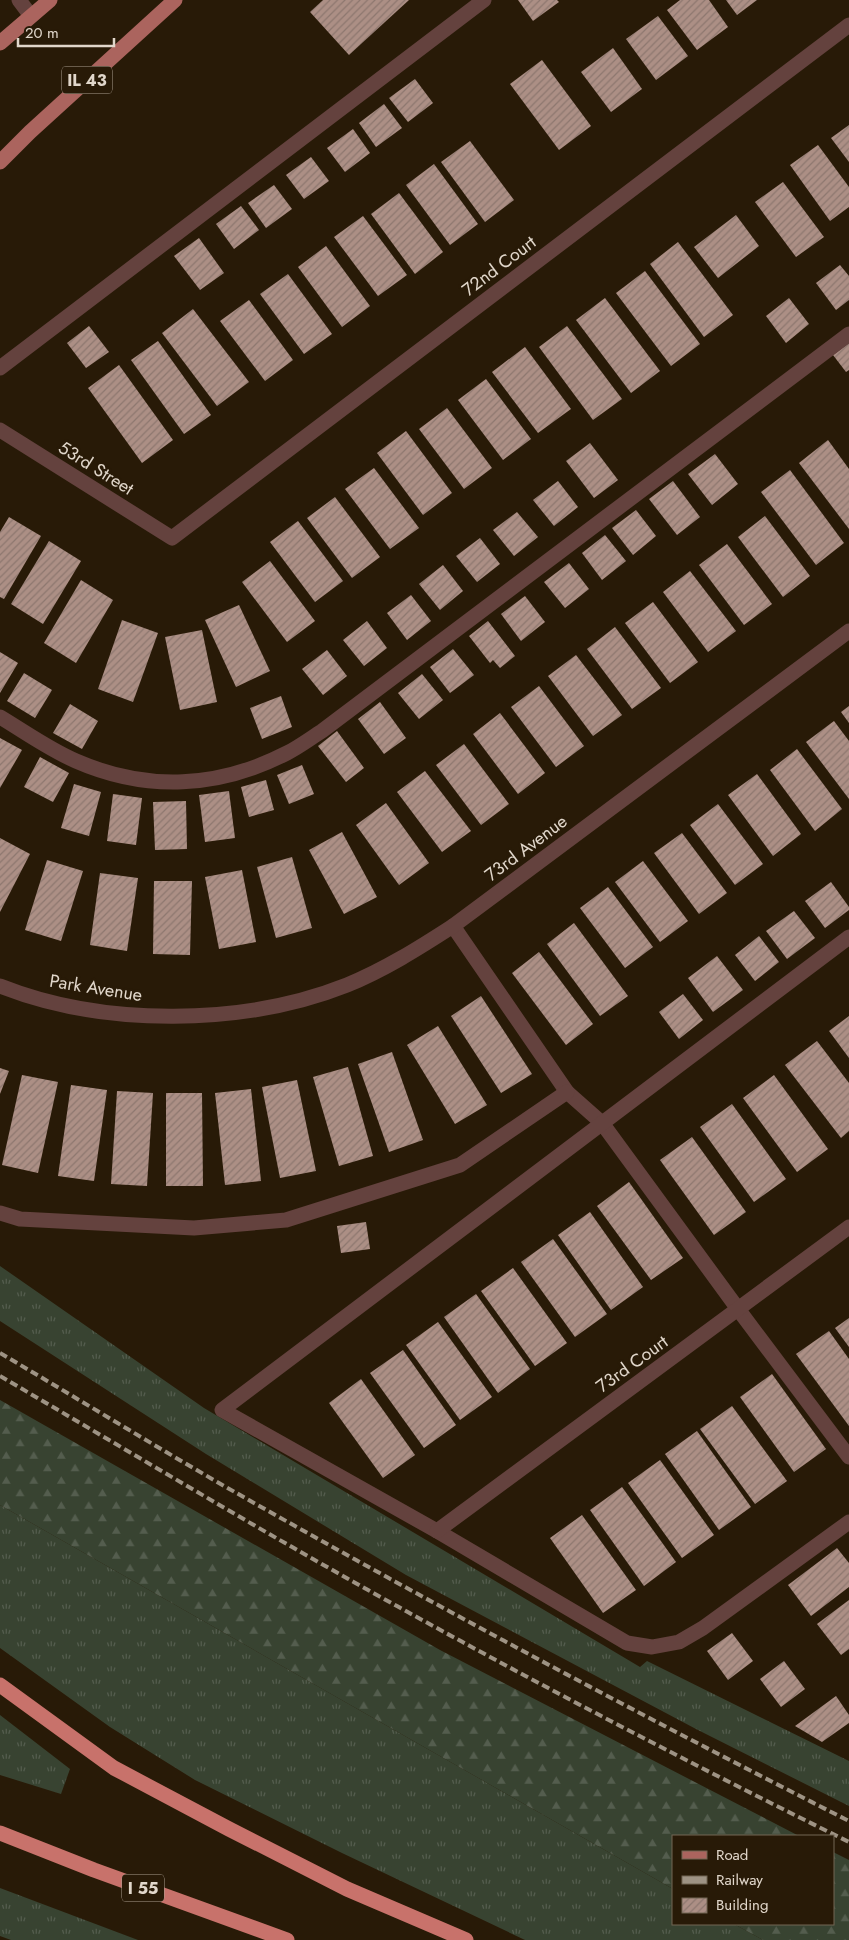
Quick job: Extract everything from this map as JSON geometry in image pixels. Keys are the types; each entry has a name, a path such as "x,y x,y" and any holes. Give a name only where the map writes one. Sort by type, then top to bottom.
{"highway":[{"path":"0,1685 114,1768 347,1889 466,1940"},
{"name":"I 55","path":"0,1833 94,1870 287,1940"}],"main road":[{"path":"0,43 50,0"},
{"name":"IL 43","path":"0,162 30,132 175,0"}],"street":[{"path":"19,0 31,16"},
{"path":"0,368 484,0"},
{"name":"72nd Court","path":"172,538 849,25"},
{"path":"0,717 76,761 112,775 150,782 185,782 216,779 287,753 322,731 849,334"},
{"name":"53rd Street","path":"0,430 172,538"},
{"name":"73rd Avenue","path":"189,1015 248,1012 298,1001 347,985 401,959 453,926 849,631"},
{"path":"453,926 567,1092 602,1123 849,1457"},
{"path":"849,937 222,1410 437,1531 627,1642 652,1647 679,1642 703,1628 849,1522"},
{"name":"Park Avenue","path":"0,986 80,1009 126,1016 189,1015"},
{"path":"0,1213 20,1219 194,1228 286,1220 460,1165 567,1092"},
{"name":"73rd Court","path":"437,1531 849,1227"}],"green space":[{"path":"0,1266 204,1408 640,1667 647,1661 849,1761 849,1806 696,1729 406,1575 206,1454 0,1321"},
{"path":"0,1400 440,1650 797,1835 672,1835 672,1888 0,1505"},
{"path":"0,1505 672,1888 672,1925 736,1925 763,1940 525,1940 342,1853 195,1780 110,1727 0,1648"},
{"path":"0,1715 70,1769 61,1794 0,1775"},
{"path":"834,1852 849,1860 849,1940 763,1940 736,1925 834,1925"},
{"path":"0,1888 138,1940 11,1940 0,1936"}],"building":[{"path":"323,0 409,0 349,55 310,12"},
{"path":"518,0 557,0 559,2 533,21"},
{"path":"680,0 709,0 728,27 697,50 667,10"},
{"path":"726,0 757,0 737,15"},
{"path":"658,16 688,56 656,80 626,39"},
{"path":"613,48 642,89 611,112 581,72"},
{"path":"542,60 591,126 559,150 510,84"},
{"path":"415,79 433,103 408,122 389,98"},
{"path":"384,104 402,128 376,147 359,123"},
{"path":"849,125 849,162 831,138"},
{"path":"353,129 370,153 345,172 327,148"},
{"path":"470,141 514,200 485,222 441,162"},
{"path":"818,145 849,187 849,207 830,221 790,165"},
{"path":"311,157 329,181 304,199 286,175"},
{"path":"434,164 478,224 450,245 406,185"},
{"path":"783,182 824,237 796,257 755,202"},
{"path":"274,185 292,209 266,228 248,203"},
{"path":"399,193 443,252 415,274 371,214"},
{"path":"241,206 259,230 234,249 216,224"},
{"path":"736,215 759,246 718,278 694,247"},
{"path":"363,216 407,275 378,296 334,237"},
{"path":"199,238 224,273 200,290 174,256"},
{"path":"678,242 733,315 704,337 650,264"},
{"path":"326,246 370,306 342,327 298,267"},
{"path":"840,265 849,276 849,300 836,310 816,283"},
{"path":"645,271 700,344 671,366 616,293"},
{"path":"288,274 332,334 304,354 260,294"},
{"path":"605,298 660,371 631,393 576,320"},
{"path":"789,298 809,324 786,343 766,316"},
{"path":"249,300 293,360 265,381 220,321"},
{"path":"193,309 249,382 217,406 162,333"},
{"path":"89,326 109,352 86,368 67,343"},
{"path":"567,326 622,399 593,420 539,347"},
{"path":"158,341 211,415 184,434 131,360"},
{"path":"849,343 849,370 846,372 833,355"},
{"path":"525,347 571,409 538,433 492,372"},
{"path":"119,365 173,440 142,463 88,388"},
{"path":"486,379 531,439 503,460 458,400"},
{"path":"447,408 492,468 464,489 419,429"},
{"path":"406,431 452,493 423,515 377,453"},
{"path":"828,440 849,469 849,529 799,463"},
{"path":"590,443 618,480 594,498 566,461"},
{"path":"715,454 738,484 712,505 688,474"},
{"path":"374,468 419,528 390,549 345,489"},
{"path":"790,470 844,543 816,565 761,492"},
{"path":"558,481 578,507 554,526 533,500"},
{"path":"673,481 700,517 677,535 649,499"},
{"path":"335,497 380,557 352,578 307,518"},
{"path":"636,510 656,536 633,555 612,528"},
{"path":"517,512 538,537 514,556 493,530"},
{"path":"765,516 810,576 783,597 738,537"},
{"path":"9,517 41,536 4,599 0,597 0,532"},
{"path":"298,521 343,581 315,602 270,542"},
{"path":"605,535 626,561 602,580 582,553"},
{"path":"480,538 500,564 477,582 456,556"},
{"path":"49,541 81,561 43,624 11,604"},
{"path":"727,544 772,604 744,625 699,565"},
{"path":"270,561 315,621 287,642 242,582"},
{"path":"569,563 589,589 565,608 544,582"},
{"path":"443,565 463,591 440,610 419,584"},
{"path":"690,571 736,631 708,652 663,592"},
{"path":"81,580 113,600 76,663 44,643"},
{"path":"411,595 431,621 407,640 387,613"},
{"path":"525,596 545,622 521,641 501,614"},
{"path":"653,602 698,662 670,683 625,623"},
{"path":"239,605 270,671 236,687 205,620"},
{"path":"122,620 158,633 133,702 98,689"},
{"path":"367,621 387,648 364,666 343,640"},
{"path":"488,621 515,656 500,668 493,660 490,663 469,636"},
{"path":"615,627 661,688 632,709 587,649"},
{"path":"202,630 217,702 180,710 165,637"},
{"path":"453,649 474,675 450,693 430,667"},
{"path":"327,650 347,676 323,695 302,669"},
{"path":"0,652 18,663 0,693"},
{"path":"576,655 622,715 593,736 548,676"},
{"path":"24,673 52,690 35,718 7,701"},
{"path":"422,674 443,700 419,719 398,693"},
{"path":"539,686 584,746 556,767 511,707"},
{"path":"281,696 292,727 262,739 250,708"},
{"path":"380,702 406,738 384,754 358,719"},
{"path":"70,704 98,721 82,749 53,733"},
{"path":"849,706 849,723 841,712"},
{"path":"500,713 545,773 518,794 473,734"},
{"path":"834,721 849,741 849,799 806,742"},
{"path":"337,731 364,768 346,782 318,746"},
{"path":"0,738 22,750 0,788"},
{"path":"464,744 509,804 481,825 436,765"},
{"path":"797,749 842,809 815,831 770,770"},
{"path":"40,757 69,773 53,802 24,787"},
{"path":"302,765 314,794 289,804 277,775"},
{"path":"425,771 471,831 442,852 397,792"},
{"path":"757,774 801,834 773,856 728,795"},
{"path":"266,780 274,810 249,817 241,787"},
{"path":"74,784 101,792 89,836 61,828"},
{"path":"229,791 235,838 205,842 199,795"},
{"path":"113,794 142,798 136,845 107,841"},
{"path":"186,801 187,849 155,850 153,802"},
{"path":"386,803 429,863 399,885 356,825"},
{"path":"718,804 763,864 735,885 690,825"},
{"path":"342,832 377,897 344,914 309,850"},
{"path":"682,833 727,893 699,914 654,853"},
{"path":"0,838 30,854 0,912"},
{"path":"292,857 312,928 276,938 257,867"},
{"path":"47,860 83,871 61,941 25,930"},
{"path":"643,861 688,921 660,942 615,882"},
{"path":"242,870 256,942 219,949 205,877"},
{"path":"100,873 138,878 127,951 90,945"},
{"path":"154,881 192,881 190,955 153,954"},
{"path":"831,882 849,907 849,910 825,928 805,901"},
{"path":"608,887 653,947 625,968 580,908"},
{"path":"794,911 815,938 787,959 766,931"},
{"path":"574,923 628,996 600,1016 547,944"},
{"path":"759,936 779,962 755,981 735,955"},
{"path":"539,952 593,1024 566,1045 512,973"},
{"path":"717,956 743,990 713,1012 688,978"},
{"path":"683,994 703,1020 679,1039 659,1012"},
{"path":"481,996 532,1074 501,1093 451,1016"},
{"path":"849,1016 849,1058 829,1031"},
{"path":"438,1026 487,1105 455,1124 407,1045"},
{"path":"817,1041 849,1083 849,1131 841,1138 785,1065"},
{"path":"392,1052 423,1140 389,1152 358,1064"},
{"path":"348,1067 373,1156 339,1166 313,1077"},
{"path":"0,1068 9,1071 0,1094"},
{"path":"22,1075 58,1082 38,1173 2,1165"},
{"path":"774,1075 828,1149 797,1172 743,1098"},
{"path":"297,1080 316,1171 280,1178 262,1087"},
{"path":"71,1085 107,1090 94,1181 58,1176"},
{"path":"251,1089 261,1181 225,1185 215,1093"},
{"path":"117,1091 153,1093 147,1186 111,1184"},
{"path":"166,1093 202,1093 203,1186 166,1186"},
{"path":"732,1104 786,1179 754,1202 700,1127"},
{"path":"692,1137 746,1212 714,1235 660,1160"},
{"path":"629,1182 683,1258 651,1280 597,1206"},
{"path":"590,1212 643,1287 611,1310 558,1235"},
{"path":"366,1222 370,1249 341,1253 337,1226"},
{"path":"553,1239 607,1314 575,1337 521,1262"},
{"path":"513,1268 567,1343 535,1366 481,1291"},
{"path":"476,1294 530,1369 498,1393 444,1317"},
{"path":"849,1318 849,1347 835,1328"},
{"path":"438,1322 492,1397 460,1420 406,1345"},
{"path":"829,1331 849,1359 849,1426 796,1354"},
{"path":"403,1350 456,1425 424,1448 370,1373"},
{"path":"772,1374 826,1449 794,1472 740,1397"},
{"path":"361,1379 415,1455 383,1478 329,1403"},
{"path":"732,1406 787,1481 755,1504 700,1429"},
{"path":"697,1431 751,1507 719,1530 665,1454"},
{"path":"660,1460 714,1535 682,1558 628,1483"},
{"path":"622,1487 676,1562 644,1586 590,1510"},
{"path":"582,1515 636,1590 603,1613 550,1538"},
{"path":"837,1548 849,1563 849,1587 811,1616 788,1585"},
{"path":"849,1600 849,1649 841,1655 817,1624"},
{"path":"732,1633 753,1661 728,1680 707,1651"},
{"path":"784,1661 805,1689 781,1707 760,1679"},
{"path":"836,1696 849,1715 849,1723 822,1742 795,1726"}],"railway":[{"path":"0,1353 321,1541 697,1743 849,1821"},
{"path":"0,1376 325,1566 473,1648 698,1766 849,1842"}]}
